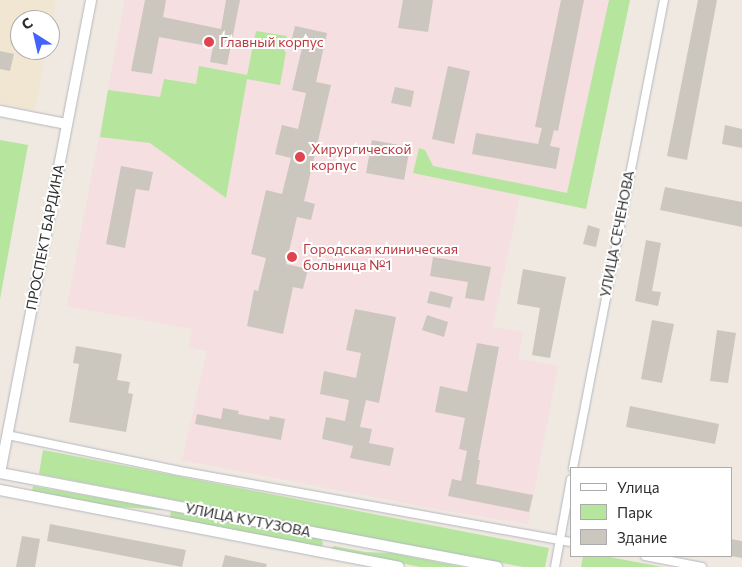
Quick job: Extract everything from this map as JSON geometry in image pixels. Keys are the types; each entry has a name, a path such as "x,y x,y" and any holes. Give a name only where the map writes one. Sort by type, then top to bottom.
{"main road":[{"name":"ПРОСПЕКТ БАРДИНА","path":"0,473 91,0"},
{"path":"0,111 66,124"},
{"name":"УЛИЦА КУТУЗОВА","path":"0,473 497,567"},
{"name":"УЛИЦА КУТУЗОВА","path":"0,490 399,567"}],"street":[{"name":"УЛИЦА СЕЧЕНОВА","path":"573,467 664,0"},
{"path":"7,435 174,470 570,542"},
{"path":"555,567 570,484"},
{"path":"649,557 702,567"}],"shaded area":[{"path":"0,0 56,0 54,10 10,10 10,60 44,60 36,106 32,110 0,104"},
{"name":"Городская клиническая больница №1","path":"125,0 630,0 586,209 520,195 493,327 523,332 518,359 558,366 528,524 446,511 182,460 207,351 189,347 192,329 67,306"}],"green space":[{"path":"609,0 630,0 586,209 413,173 419,148 425,150 433,166 567,193"},
{"path":"256,31 287,36 284,51 286,52 280,85 247,79 226,198 150,143 100,137 108,90 160,97 164,79 196,84 199,66 247,75"},
{"path":"0,140 28,145 0,299"},
{"path":"43,450 549,548 545,567 523,567 39,474"},
{"path":"33,486 162,510 106,506 32,492"},
{"path":"171,511 321,539 323,543 322,547 170,518"},
{"path":"334,546 365,552 391,553 463,567 420,567 331,549"},
{"path":"583,557 609,557 663,567 581,567"}],"building":[{"name":"Главный корпус","path":"145,0 166,0 163,17 221,29 226,0 240,0 227,65 210,62 213,47 159,37 152,74 131,71"},
{"path":"403,0 433,0 428,32 398,28"},
{"path":"561,0 584,0 558,131 554,130 550,146 560,148 556,169 472,154 476,133 538,144 542,128 535,127"},
{"path":"698,0 717,0 687,160 667,156"},
{"name":"Хирургической корпус","path":"295,26 327,33 316,82 331,85 304,201 315,204 311,220 297,217 286,264 308,269 303,289 293,287 283,334 247,326 254,290 258,291 266,258 251,254 266,190 282,194 291,158 275,154 282,125 298,129 306,93 292,90 303,44 291,42"},
{"path":"0,51 10,53 10,60 13,60 10,71 0,69"},
{"path":"448,66 470,71 454,144 432,139"},
{"path":"395,87 414,91 411,107 391,103"},
{"path":"725,125 742,129 742,148 722,144"},
{"path":"372,140 410,147 404,180 366,173"},
{"path":"121,166 153,172 149,191 136,189 125,248 106,244"},
{"path":"665,187 742,202 742,227 660,210"},
{"path":"588,225 600,229 596,247 583,244"},
{"path":"646,240 661,243 652,291 661,292 658,306 635,301"},
{"path":"433,257 491,267 484,301 465,298 468,282 430,276"},
{"path":"523,269 566,277 550,358 532,355 540,308 517,304"},
{"path":"430,291 453,297 450,308 427,303"},
{"path":"355,309 396,317 379,403 366,400 360,427 372,429 369,443 394,448 390,466 350,458 353,446 322,439 326,417 345,421 349,400 320,394 324,371 356,378 361,353 346,350"},
{"path":"427,315 448,322 444,337 422,330"},
{"path":"652,320 674,324 662,383 641,379"},
{"path":"717,330 736,333 728,383 710,381"},
{"path":"477,343 499,347 478,460 480,460 476,484 533,495 529,512 448,496 452,479 461,481 467,451 459,449 465,418 435,412 440,386 467,392"},
{"path":"76,346 122,354 117,380 130,382 128,393 133,394 126,432 69,422 79,364 73,363"},
{"path":"630,406 719,424 715,444 626,427"},
{"path":"223,408 239,411 238,414 269,420 270,416 285,419 281,440 195,424 197,414 221,419"},
{"path":"50,524 186,550 182,567 47,541"},
{"path":"22,536 40,539 35,567 16,567"},
{"path":"732,539 742,541 742,558 732,556"},
{"path":"225,555 267,564 266,567 222,567"}],"place":[{"name":"Главный корпус","path":"209,42"},
{"name":"Хирургической корпус","path":"300,157"},
{"name":"Городская клиническая больница №1","path":"292,257"}]}
